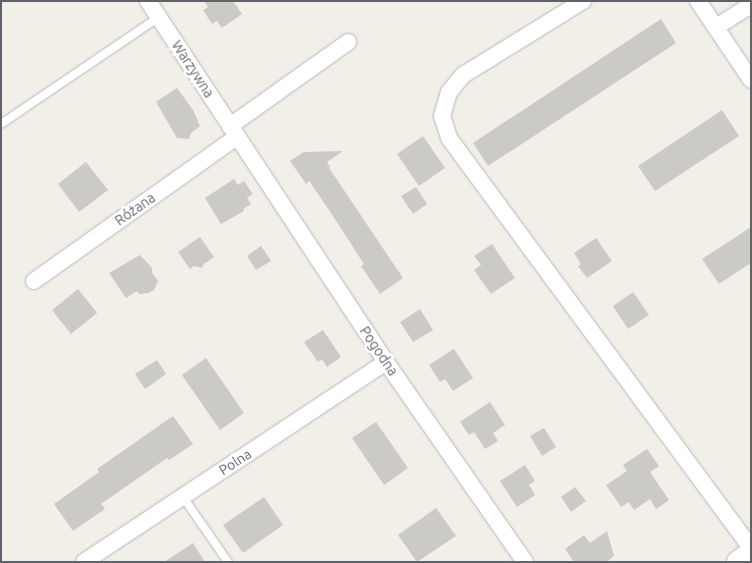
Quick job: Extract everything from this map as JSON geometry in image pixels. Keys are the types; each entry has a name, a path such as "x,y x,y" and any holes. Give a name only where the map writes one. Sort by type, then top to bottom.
{"main road":[{"path":"738,562 751,553"}],"street":[{"name":"Warzywna","path":"148,1 233,132"},
{"path":"583,1 463,76 449,92 442,116 448,138 751,548"},
{"path":"698,1 751,80"},
{"path":"716,27 751,5"},
{"name":"Różana","path":"34,281 233,132 348,42"},
{"name":"Pogodna","path":"233,132 386,362 525,562"},
{"name":"Polna","path":"84,562 386,362"}],"lane":[{"path":"1,124 159,17"},
{"path":"183,496 228,562"}],"building":[{"path":"204,1 233,1 242,14 222,28 217,21 212,24 203,10 208,7"},
{"path":"661,19 676,43 488,166 473,143"},
{"path":"177,88 193,110 200,126 191,133 189,139 177,138 156,102"},
{"path":"722,110 739,136 655,191 638,166"},
{"path":"423,136 445,168 419,186 397,154"},
{"path":"343,151 327,162 329,168 403,278 380,294 361,266 364,264 329,210 309,181 306,184 290,161 304,152"},
{"path":"86,162 108,190 79,212 58,184"},
{"path":"234,179 238,185 244,181 253,194 247,198 251,204 243,209 244,211 221,224 205,198"},
{"path":"416,187 427,204 413,214 401,196"},
{"path":"751,227 751,263 719,284 702,259"},
{"path":"200,237 214,257 204,264 202,268 194,266 190,269 178,252"},
{"path":"596,238 612,261 587,278 578,266 581,264 574,253"},
{"path":"492,244 515,278 491,294 474,270 481,265 474,256"},
{"path":"261,246 271,261 256,270 247,256"},
{"path":"140,255 152,268 152,273 158,281 154,290 139,294 137,291 126,298 109,273"},
{"path":"78,289 97,313 71,334 52,310"},
{"path":"633,292 649,315 628,329 613,306"},
{"path":"420,309 433,330 413,342 400,322"},
{"path":"323,330 341,357 327,367 322,359 318,362 304,342"},
{"path":"454,349 473,378 453,391 445,379 440,382 429,365"},
{"path":"206,358 244,413 220,430 182,375"},
{"path":"157,360 166,374 145,389 135,374"},
{"path":"490,402 505,425 493,433 498,441 485,449 474,432 469,435 460,422"},
{"path":"173,416 193,444 169,460 167,458 101,504 105,509 73,531 54,504 99,472 97,469"},
{"path":"376,422 408,468 384,485 352,438"},
{"path":"544,428 556,447 542,456 530,436"},
{"path":"647,449 659,466 650,472 669,500 656,509 650,499 634,510 629,502 621,507 606,485 627,471 623,465"},
{"path":"525,465 535,481 529,485 535,495 517,507 500,481"},
{"path":"575,487 586,501 571,512 561,497"},
{"path":"264,497 283,525 243,553 223,525"},
{"path":"436,508 456,536 417,562 398,535"},
{"path":"607,531 614,556 606,562 574,562 565,549 584,535 590,543"},
{"path":"193,543 205,562 164,562"}]}
